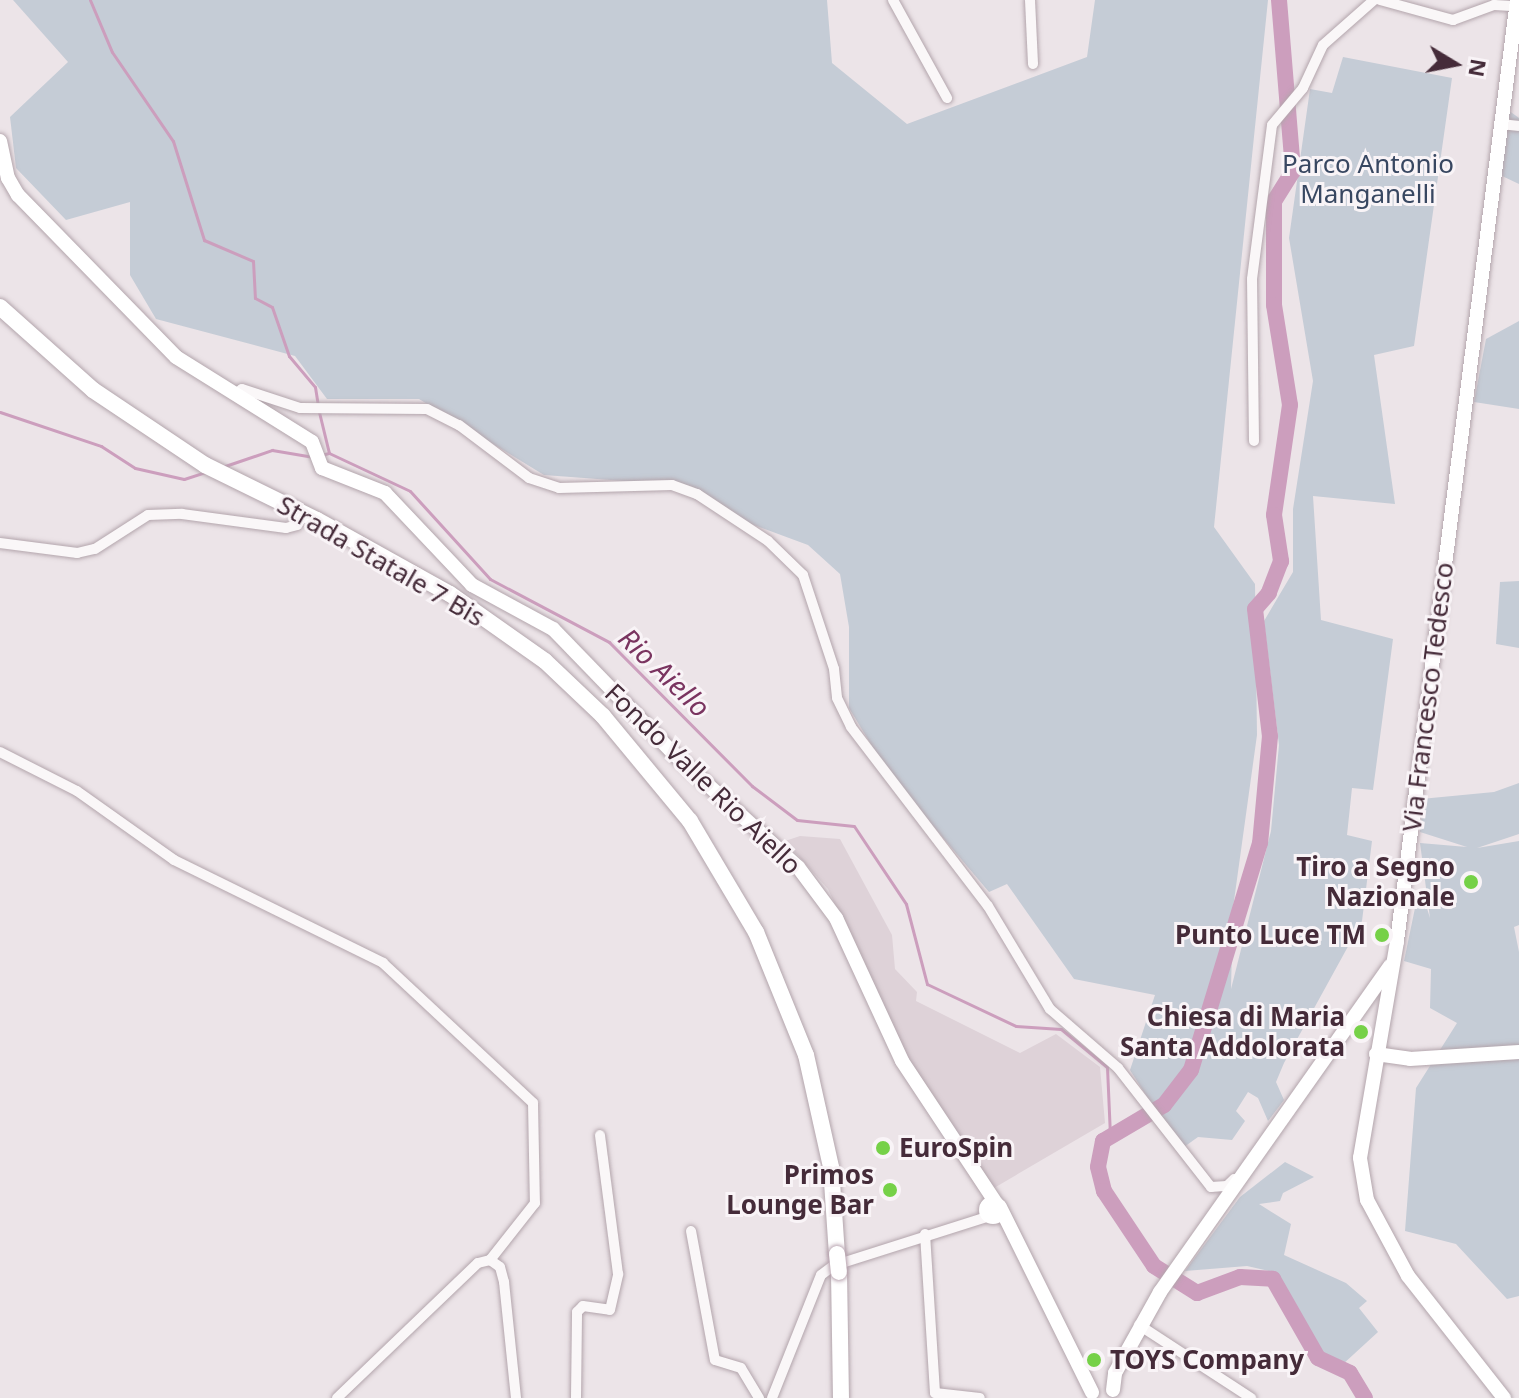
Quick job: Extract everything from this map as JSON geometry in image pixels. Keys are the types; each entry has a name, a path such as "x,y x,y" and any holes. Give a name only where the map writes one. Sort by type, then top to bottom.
{"main road":[{"name":"Strada Statale 7 Bis","path":"0,307 93,390 205,465 304,514 450,594 545,661 603,716 690,821 756,932 806,1055 831,1167 838,1264 841,1398"}],"street":[{"path":"893,0 947,98"},
{"path":"1030,0 1033,64"},
{"path":"1254,441 1252,279 1272,125 1292,105 1323,45 1374,0"},
{"path":"1380,0 1453,20 1494,5 1516,3"},
{"name":"Via Francesco Tedesco","path":"1504,1398 1408,1276 1367,1200 1360,1158 1393,963 1516,3"},
{"path":"1501,124 1519,126"},
{"path":"0,141 8,178 18,195 176,357 237,393 242,389 300,408 427,409 459,425 529,478 559,488 672,485 697,494 768,541 803,575 834,669 837,698 874,764 934,832 988,906 1050,1009 1118,1068 1154,1119 1211,1187 1227,1186 1242,1175"},
{"name":"Fondo Valle Rio Aiello","path":"237,393 315,450 322,468 385,493 472,585 553,629 673,753 798,867 836,918 902,1061 983,1187 993,1209 1011,1224 1100,1389"},
{"path":"0,543 77,553 95,549 148,515 182,514 286,528 297,525 304,514"},
{"path":"0,752 77,791 174,860 383,963 533,1103 535,1203 490,1260 478,1263 337,1398"},
{"path":"1100,1389 1115,1373 1160,1292 1393,963"},
{"path":"1376,1054 1410,1059 1519,1052"},
{"path":"576,1398 577,1312 583,1306 610,1310 618,1274 600,1135"},
{"path":"772,1398 821,1275 838,1264 993,1209"},
{"path":"691,1231 715,1360 741,1368 759,1398"},
{"path":"925,1234 935,1393 980,1398"},
{"path":"490,1260 500,1267 504,1282 516,1398"},
{"path":"1139,1325 1251,1398"}],"shaded area":[{"path":"800,836 840,839 892,935 895,969 917,992 916,1001 1020,1053 1056,1034 1100,1067 1105,1123 994,1188 939,1112 894,1033 828,889 785,841"}],"green space":[{"name":"Parco Antonio Manganelli","path":"13,0 827,0 832,63 907,124 1087,57 1095,0 1268,0 1214,527 1255,584 1257,735 1233,908 1231,989 1271,831 1279,745 1264,621 1293,572 1293,509 1313,381 1289,238 1310,89 1332,93 1343,57 1452,78 1414,346 1374,355 1395,504 1313,496 1321,620 1393,639 1373,790 1352,788 1347,835 1372,841 1362,921 1284,1063 1276,1082 1284,1100 1268,1121 1258,1098 1248,1092 1236,1111 1245,1121 1232,1140 1198,1137 1184,1147 1168,1130 1130,1070 1155,995 1074,979 1007,884 989,892 889,774 849,708 849,627 840,574 808,545 751,524 691,486 544,475 419,399 327,399 295,356 156,319 130,275 130,202 66,220 16,168 10,117 68,62"},
{"path":"1508,110 1519,118 1519,184 1500,175"},
{"path":"1519,321 1519,409 1474,402 1486,339"},
{"path":"1519,581 1519,648 1496,644 1500,582"},
{"path":"1519,783 1519,834 1477,848 1519,841 1519,925 1514,927 1519,952 1519,1296 1507,1299 1456,1244 1405,1231 1416,1088 1457,1023 1430,1008 1431,969 1404,961 1415,908 1425,902 1430,918 1420,843 1467,847 1420,832 1421,799 1494,792"},
{"path":"1285,1162 1314,1177 1283,1193 1280,1201 1259,1204 1291,1224 1284,1255 1346,1283 1367,1301 1359,1308 1378,1332 1342,1365 1314,1347 1280,1278 1269,1271 1247,1266 1185,1271 1240,1197"}],"waterway":[{"path":"90,0 112,52 173,141 204,240 253,261 255,298 272,307 289,356 315,387 318,405"},
{"path":"1279,0 1293,171 1274,202 1274,305 1290,405 1274,515 1281,561 1269,593 1255,609 1270,736 1260,843 1191,1070 1164,1105 1103,1141 1098,1167 1104,1191 1154,1266 1197,1293 1240,1277 1273,1279 1318,1358 1350,1373 1365,1398"},
{"name":"Rio Aiello","path":"0,412 101,446 135,468 184,479 206,472"},
{"path":"319,412 329,453"},
{"name":"Rio Aiello","path":"225,466 272,450 313,457"},
{"name":"Rio Aiello","path":"321,455 329,453 410,491 490,579 609,642 752,786 797,820 854,826 906,904 927,984 1016,1026 1061,1029 1107,1067 1110,1137"}],"place":[{"name":"Tiro a Segno Nazionale","path":"1471,882"},
{"name":"Punto Luce TM","path":"1382,935"},
{"name":"Chiesa di Maria Santa Addolorata","path":"1361,1032"},
{"name":"EuroSpin","path":"883,1148"},
{"name":"Primos Lounge Bar","path":"890,1190"},
{"name":"TOYS Company","path":"1094,1360"}]}
